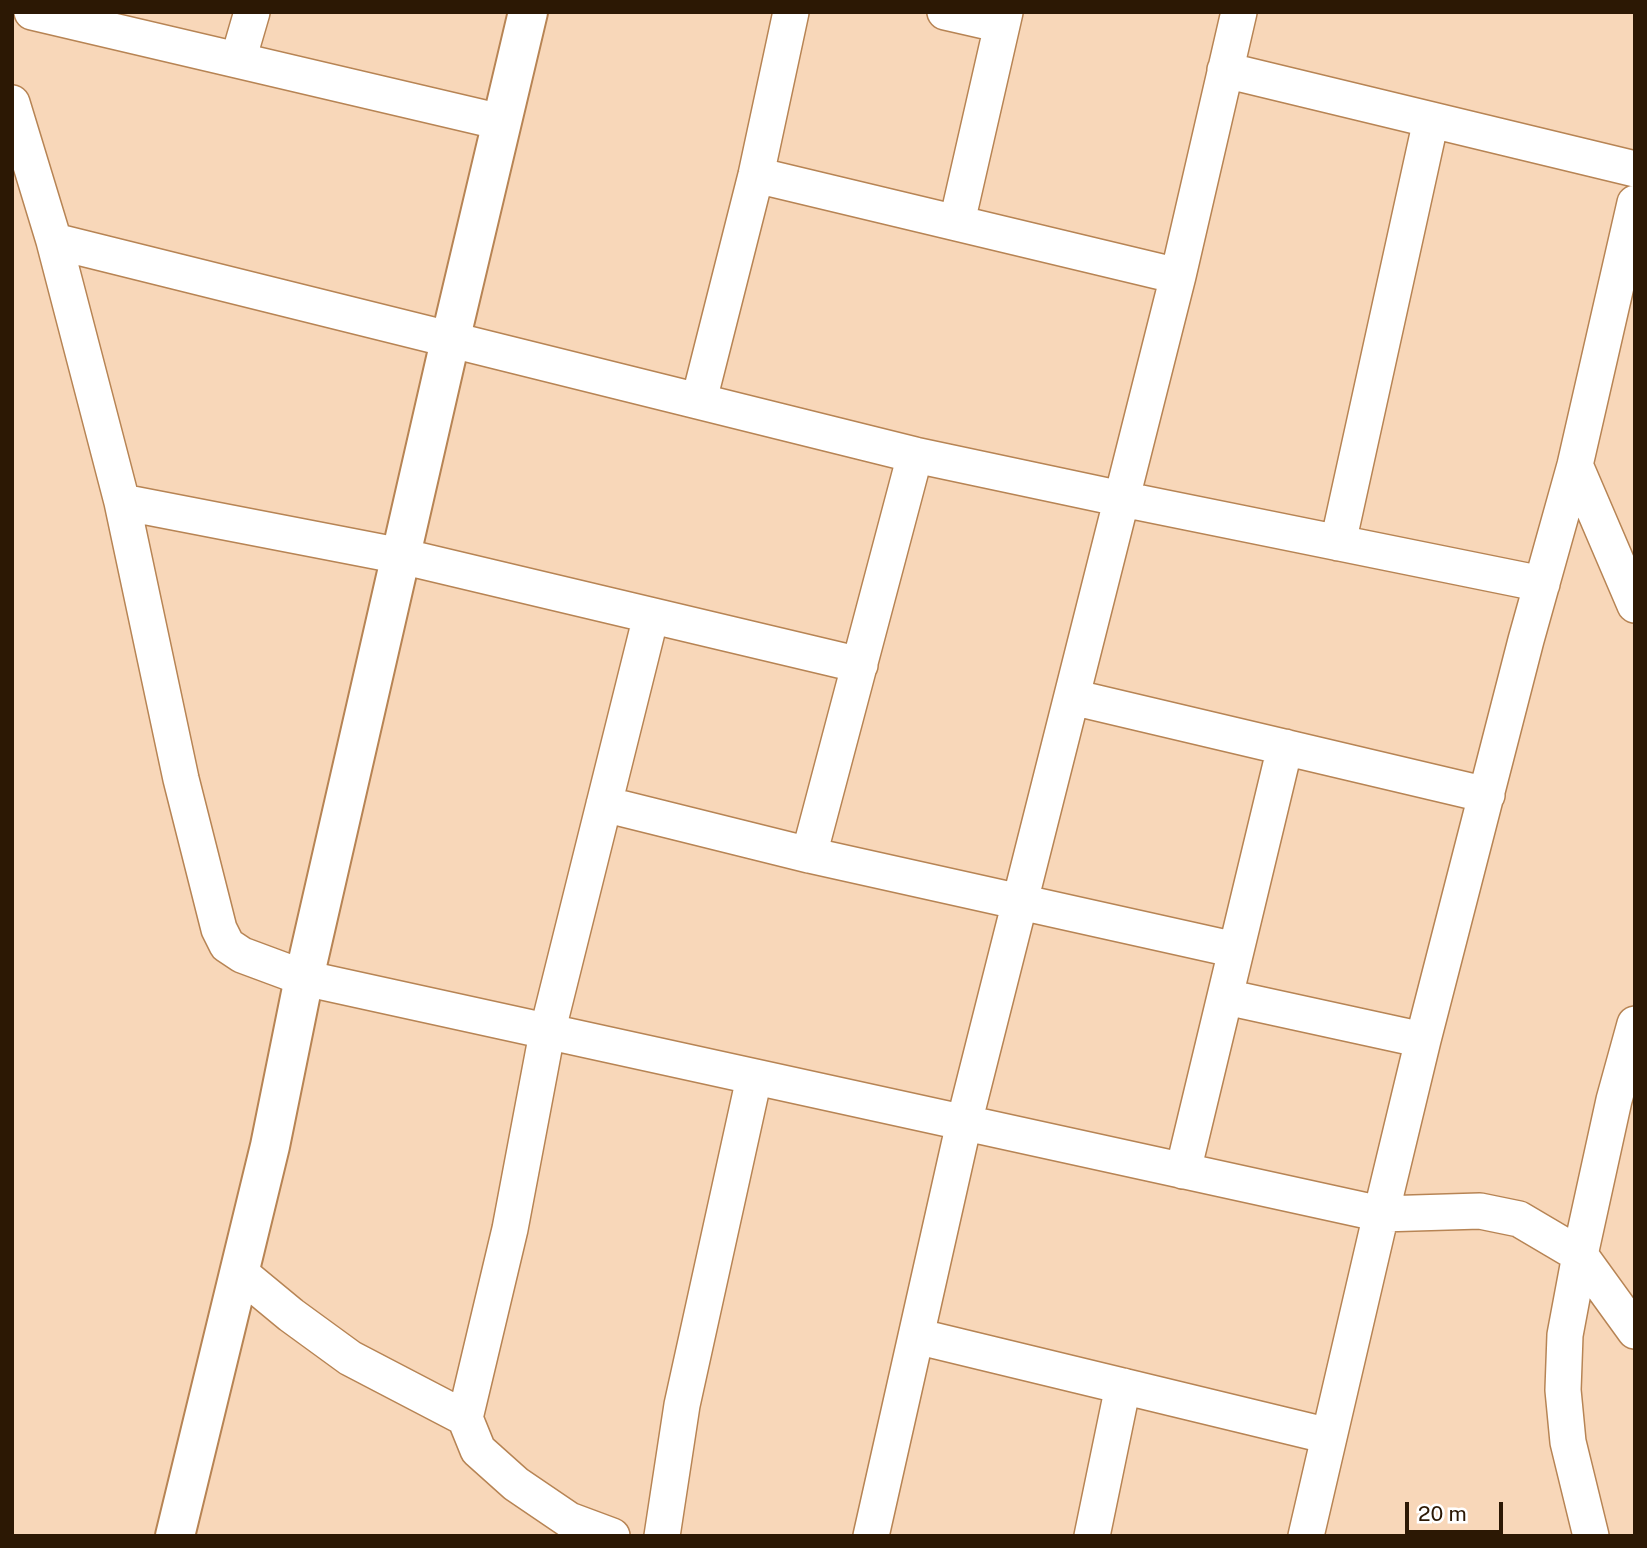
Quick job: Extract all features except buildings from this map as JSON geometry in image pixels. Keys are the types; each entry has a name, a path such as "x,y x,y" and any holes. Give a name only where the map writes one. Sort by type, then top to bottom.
{"street":[{"path":"32,12 501,122"},
{"path":"238,60 252,12"},
{"path":"174,1536 270,1146 304,978 528,12"},
{"path":"699,400 756,175 791,12"},
{"path":"945,12 1004,18 957,222"},
{"path":"871,1536 964,1123 1178,276 1239,12"},
{"path":"1225,71 1635,169"},
{"path":"12,103 54,242 122,502 181,779 219,929 227,945 242,955 304,978 1381,1214 1479,1211 1519,1219 1580,1255 1635,1331"},
{"path":"1338,543 1431,120"},
{"path":"756,175 1178,276"},
{"path":"1306,1536 1423,1040 1575,465 1635,203"},
{"path":"54,242 915,455 1542,584"},
{"path":"809,855 915,455"},
{"path":"1575,465 1635,605"},
{"path":"122,502 401,556 860,665"},
{"path":"612,1536 569,1520 516,1484 478,1450 465,1418 510,1229 548,1033 651,616"},
{"path":"1072,697 1487,795"},
{"path":"1183,1171 1285,747"},
{"path":"604,804 809,855 1236,950"},
{"path":"1226,997 1423,1040"},
{"path":"1591,1536 1568,1442 1563,1390 1565,1335 1580,1255 1624,1114 1635,1024"},
{"path":"662,1536 682,1405 754,1078"},
{"path":"239,1272 291,1315 350,1358 465,1418"},
{"path":"916,1336 1329,1436"},
{"path":"1092,1536 1123,1386"}]}
